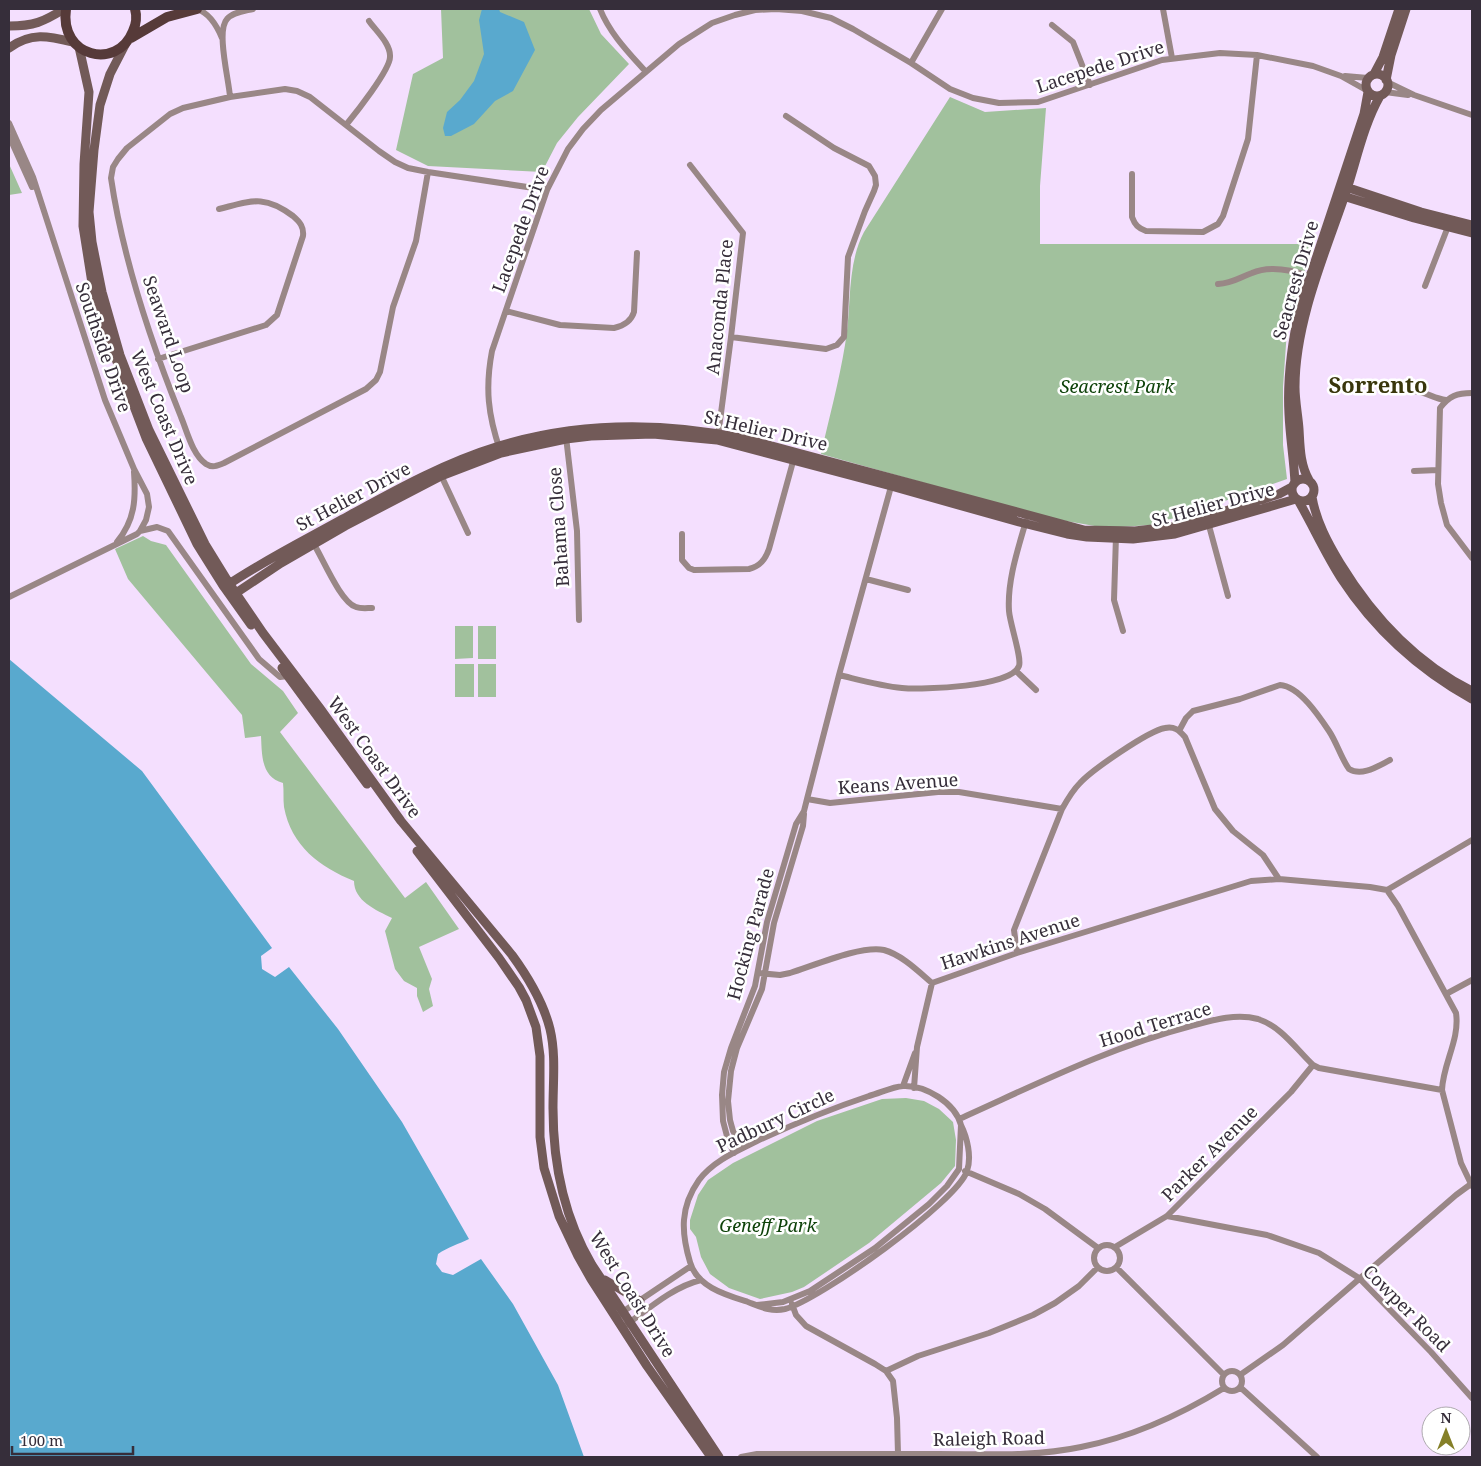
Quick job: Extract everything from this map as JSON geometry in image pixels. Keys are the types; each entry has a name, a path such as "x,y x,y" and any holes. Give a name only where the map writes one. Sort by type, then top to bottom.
{"main road":[{"path":"9,26 30,25 47,19 65,9"},
{"path":"65,9 64,20 67,31 76,44"},
{"path":"128,42 136,26 135,9"},
{"path":"9,48 25,39 42,36 76,44 90,53 114,52 167,17 197,9"},
{"name":"Seacrest Drive","path":"1309,480 1303,465 1299,434 1295,389 1297,360 1308,303 1364,114 1367,91 1365,84 1383,57 1398,9"},
{"name":"Seacrest Drive","path":"1294,485 1289,414 1290,367 1296,326 1310,276 1342,190 1369,120 1383,94 1391,55 1406,9"},
{"name":"West Coast Drive","path":"128,42 105,87 100,105 94,150 90,212 97,274 120,355 149,430 233,595 288,676 499,958 526,1000 536,1027 540,1056 540,1137 547,1181 559,1216 569,1239 615,1317 710,1457"},
{"name":"West Coast Drive","path":"76,44 89,85 84,164 83,226 92,282 109,340 146,438 198,544 227,585"},
{"path":"1371,76 1381,75 1387,81"},
{"path":"1367,91 1373,96 1383,94"},
{"path":"1342,190 1472,232"},
{"path":"1449,224 1472,225"},
{"name":"St Helier Drive","path":"227,585 440,472 500,450 565,436 639,426 670,428 718,437 746,439 795,456 1026,519 1116,535 1208,522 1297,500"},
{"path":"1297,500 1306,501 1312,497 1315,490 1309,480 1300,480 1294,485 1292,494 1340,577 1369,617 1403,652 1425,670 1472,699"},
{"name":"St Helier Drive","path":"1208,522 1279,494 1294,485"},
{"path":"1312,497 1316,516 1329,542 1366,603 1394,634 1418,655 1445,676 1472,691"},
{"name":"St Helier Drive","path":"233,595 312,541"},
{"name":"West Coast Drive","path":"233,595 319,707 401,821 512,954 534,989 547,1018 552,1039 554,1147 559,1184 565,1207 578,1240 588,1259 719,1457"},
{"path":"602,1279 640,1301"}],"street":[{"path":"197,9 204,12 214,23 223,42"},
{"path":"230,97 223,28 226,19 235,13 253,9"},
{"path":"600,9 618,40 646,72"},
{"name":"Lacepede Drive","path":"500,450 491,420 487,387 492,351 547,190 568,149 601,110 679,44 712,23 746,12 776,9 802,11 831,18 911,63 950,89 973,98 999,103 1038,102 1172,58 1220,54 1257,55 1313,66 1341,76 1367,91"},
{"path":"911,63 942,9"},
{"path":"1163,9 1172,58"},
{"path":"346,125 386,69 390,58 387,45 369,21"},
{"path":"1052,25 1073,42 1090,84"},
{"path":"1132,174 1132,217 1141,229 1146,231 1203,232 1218,224 1223,216 1248,139 1257,55"},
{"name":"Lacepede Drive","path":"1341,76 1371,76"},
{"path":"1387,81 1414,95 1472,113"},
{"name":"Seaward Loop","path":"428,172 416,241 393,307 380,372 376,380 366,388 218,466 210,466 202,460 194,449 158,359 126,254 111,178 113,167 127,148 170,114 183,108 230,97 285,88 310,97 395,162 408,168 547,190"},
{"path":"1383,94 1414,95"},
{"path":"732,337 826,349 837,345 844,337 848,257 876,185 875,176 869,166 834,148 786,116"},
{"name":"Southside Drive","path":"9,123 33,177 105,400 134,469 148,494 149,507 146,520 140,531"},
{"name":"Southside Drive","path":"9,136 29,179 50,233"},
{"name":"Anaconda Place","path":"690,165 743,233 732,337 718,437"},
{"path":"158,359 266,325 277,315 303,236 302,226 287,212 275,204 266,201 255,200 219,209"},
{"path":"1426,286 1449,224"},
{"path":"506,311 560,325 619,327 632,318 634,312 637,252"},
{"path":"1218,284 1231,283 1252,273 1264,270 1282,269 1310,276"},
{"path":"1380,389 1417,392 1436,399 1446,400"},
{"path":"1472,393 1453,394 1440,408 1438,470 1441,503 1447,525 1472,558"},
{"name":"Bahama Close","path":"565,436 576,530 579,620"},
{"path":"682,534 682,560 689,568 702,571 749,569 763,562 769,549 795,456"},
{"name":"Southside Drive","path":"116,543 128,525 133,511 135,491 134,469"},
{"path":"1414,471 1438,470"},
{"path":"440,472 468,533"},
{"name":"Hocking Parade","path":"743,1148 732,1131 728,1101 737,1048 762,989 767,922 796,824 804,812 839,674 892,482"},
{"path":"839,674 905,689 977,685 996,681 1016,672 1020,661 1011,626 1009,599 1012,570 1026,519"},
{"path":"1208,522 1228,596"},
{"path":"9,597 140,531 157,527 168,530 259,659 280,677 288,676"},
{"path":"1116,535 1113,590 1123,631"},
{"path":"312,541 329,573 351,604 356,607 372,608"},
{"path":"866,579 908,590"},
{"path":"1016,672 1036,690"},
{"path":"1179,730 1186,718 1194,711 1280,685 1286,686 1301,696 1329,731 1349,769 1361,772 1390,760"},
{"path":"1018,953 1014,930 1062,809 1076,788 1090,774 1126,748 1158,731 1170,728 1179,730 1185,737 1216,809 1233,831 1264,855 1279,879"},
{"name":"Keans Avenue","path":"807,799 830,803 938,792 959,792 1062,809"},
{"path":"1240,1376 1283,1345 1456,1195 1472,1185 1462,1163 1442,1090 1457,1029 1456,1013 1398,906 1387,890 1472,840"},
{"name":"Hawkins Avenue","path":"762,974 790,973 858,951 877,949 886,950 905,961 932,983 1018,953 1251,881 1279,879 1387,890"},
{"name":"Hocking Parade","path":"734,1153 723,1121 722,1095 724,1072 731,1048 762,974"},
{"path":"1446,994 1472,980"},
{"path":"903,1086 917,1047 932,983"},
{"name":"Hood Terrace","path":"960,1122 1118,1049 1174,1030 1218,1019 1247,1017 1268,1023 1285,1036 1312,1066"},
{"path":"914,1088 917,1047"},
{"path":"1312,1066 1324,1070 1442,1090"},
{"name":"Parker Avenue","path":"1115,1247 1167,1216 1291,1092 1312,1066"},
{"name":"Padbury Circle","path":"903,1086 928,1092 951,1106 966,1135 968,1163 967,1172 952,1191 879,1253 812,1297 793,1306 774,1311 723,1294 701,1280 691,1266 683,1233 683,1219 688,1199 700,1178 708,1169 743,1148 822,1112 903,1086"},
{"path":"960,1122 959,1169 1019,1194 1045,1209 1098,1248"},
{"name":"Padbury Circle","path":"757,1305 774,1304 810,1291 875,1248 929,1204 947,1186 959,1169"},
{"name":"Cowper Road","path":"1167,1216 1267,1235 1319,1253 1359,1278 1431,1352 1472,1398"},
{"path":"1106,1245 1115,1247 1120,1255 1120,1260 1116,1267 1108,1271 1098,1267 1094,1259 1098,1248 1106,1245"},
{"path":"615,1317 691,1266"},
{"path":"886,1372 918,1356 989,1333 1032,1315 1055,1303 1078,1286 1098,1267"},
{"path":"1116,1267 1224,1375"},
{"path":"622,1328 674,1291 691,1282 701,1280"},
{"path":"668,1282 674,1291"},
{"path":"791,1299 796,1316 806,1326 875,1364 886,1372 893,1381 898,1454"},
{"path":"1232,1372 1240,1376 1242,1381 1240,1387 1232,1391 1224,1388 1222,1381 1224,1375 1232,1372"},
{"path":"1240,1387 1317,1457"},
{"name":"Raleigh Road","path":"741,1457 756,1454 1041,1454 1110,1441 1148,1427 1224,1388"}],"green space":[{"path":"441,9 589,9 601,34 629,64 578,117 557,143 542,172 428,166 396,150 413,74 443,58"},
{"name":"Seacrest Park","path":"950,97 985,112 1046,108 1040,186 1040,244 1313,244 1287,330 1283,387 1283,445 1287,479 1188,514 1150,525 1106,528 1049,518 821,454 843,359 852,273 858,245 864,232"},
{"path":"9,164 22,193 9,195"},
{"path":"143,536 151,541 166,545 251,664 283,691 298,713 280,732 405,898 426,882 459,929 419,947 432,979 429,989 433,1006 423,1012 417,996 417,988 404,981 395,969 385,931 392,918 367,904 358,894 354,881 319,862 300,844 293,833 284,807 283,783 270,776 264,764 261,736 245,738 242,715 128,579 115,549"},
{"path":"455,626 473,626 473,658 455,659"},
{"path":"478,626 496,626 496,659 478,659"},
{"path":"455,664 474,664 474,697 455,697"},
{"path":"478,664 496,664 496,697 478,697"},
{"name":"Geneff Park","path":"906,1098 924,1101 939,1109 953,1122 956,1140 955,1166 941,1183 869,1243 804,1287 792,1292 760,1299 729,1288 710,1274 701,1257 696,1237 690,1229 690,1220 698,1195 708,1180 733,1163 817,1121 882,1099"}],"water":[{"path":"482,9 499,9 500,12 524,22 535,50 513,91 495,101 474,124 451,136 445,136 443,128 447,112 460,100 474,81 484,54 479,20"},
{"path":"9,659 142,771 272,948 261,956 262,969 275,977 289,967 338,1029 402,1122 469,1239 438,1254 436,1264 442,1272 453,1275 481,1259 513,1304 558,1385 584,1457 9,1457"}],"district":[{"name":"Sorrento","path":"1378,384"}]}
